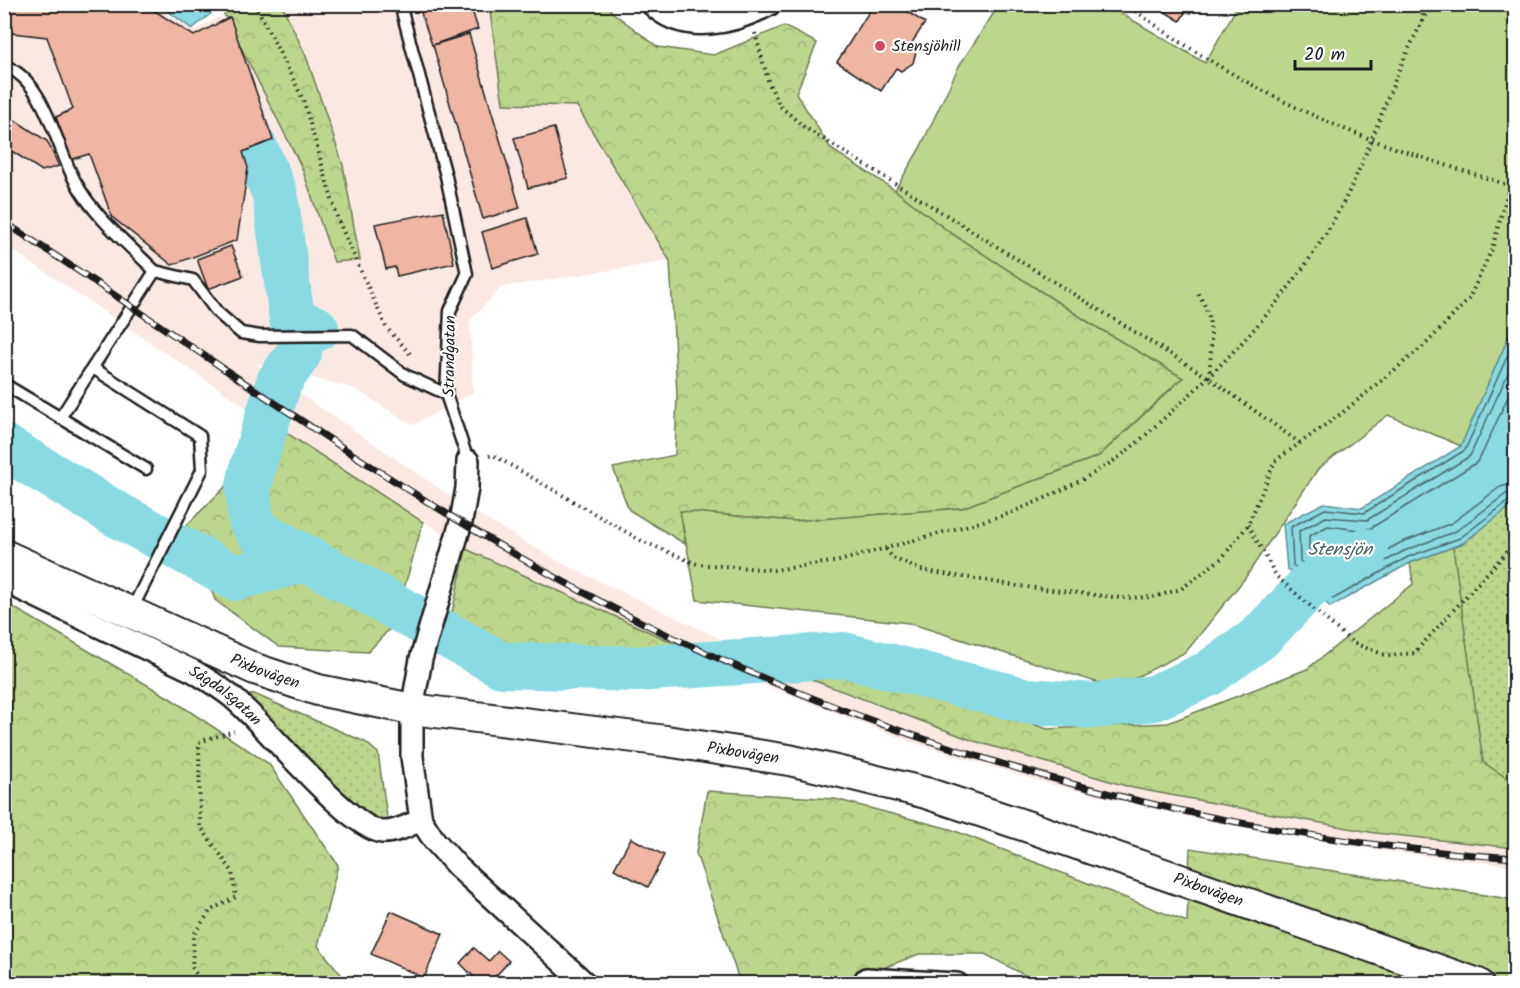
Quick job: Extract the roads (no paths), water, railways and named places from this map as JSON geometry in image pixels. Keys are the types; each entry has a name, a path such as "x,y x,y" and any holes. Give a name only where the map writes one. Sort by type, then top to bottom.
{"street":[{"path":"652,4 660,13 679,22 701,24 750,15 770,4"},
{"name":"Strandgatan","path":"412,710 421,659 461,522 467,488 468,461"},
{"name":"Pixbovägen","path":"4,555 255,669 307,686 412,710 655,739 789,760 926,793 1478,984"},
{"name":"Sågdalsgatan","path":"4,581 193,671 232,697 331,797 363,824 382,832 395,831 421,820"},
{"path":"412,710 412,757 421,820 434,840 457,866 586,984"},
{"path":"866,979 957,984"}],"lane":[{"name":"Strandgatan","path":"400,4 446,176 467,274 450,311 446,394 468,461"},
{"path":"4,66 27,78 50,122 74,181 95,212 155,271 193,280 217,312 241,333 260,336 352,335 405,375 446,394"},
{"path":"60,418 155,271"},
{"path":"93,368 200,436 202,470 130,614"},
{"path":"4,384 146,469"}],"water":[{"path":"216,4 220,6 192,29 160,5"},
{"name":"Stensjön","path":"1515,322 1515,503 1463,543 1410,563 1330,607 1310,585 1287,569 1283,524 1324,503 1362,508 1461,446"}],"waterway":[{"path":"255,148 275,194 292,319 316,329"},
{"path":"299,353 279,382 253,466 248,491 251,520 260,533 502,665 635,669 844,655 1027,701 1095,706 1154,698 1208,674 1259,638 1310,585 1365,551"},
{"path":"4,447 116,514 235,578 306,559"}],"railway":[{"path":"4,222 326,437 456,520 636,620 755,674 877,722 1003,764 1130,799 1259,826 1388,846 1516,858"}],"place":[{"name":"Stensjöhill","path":"880,46"}]}
